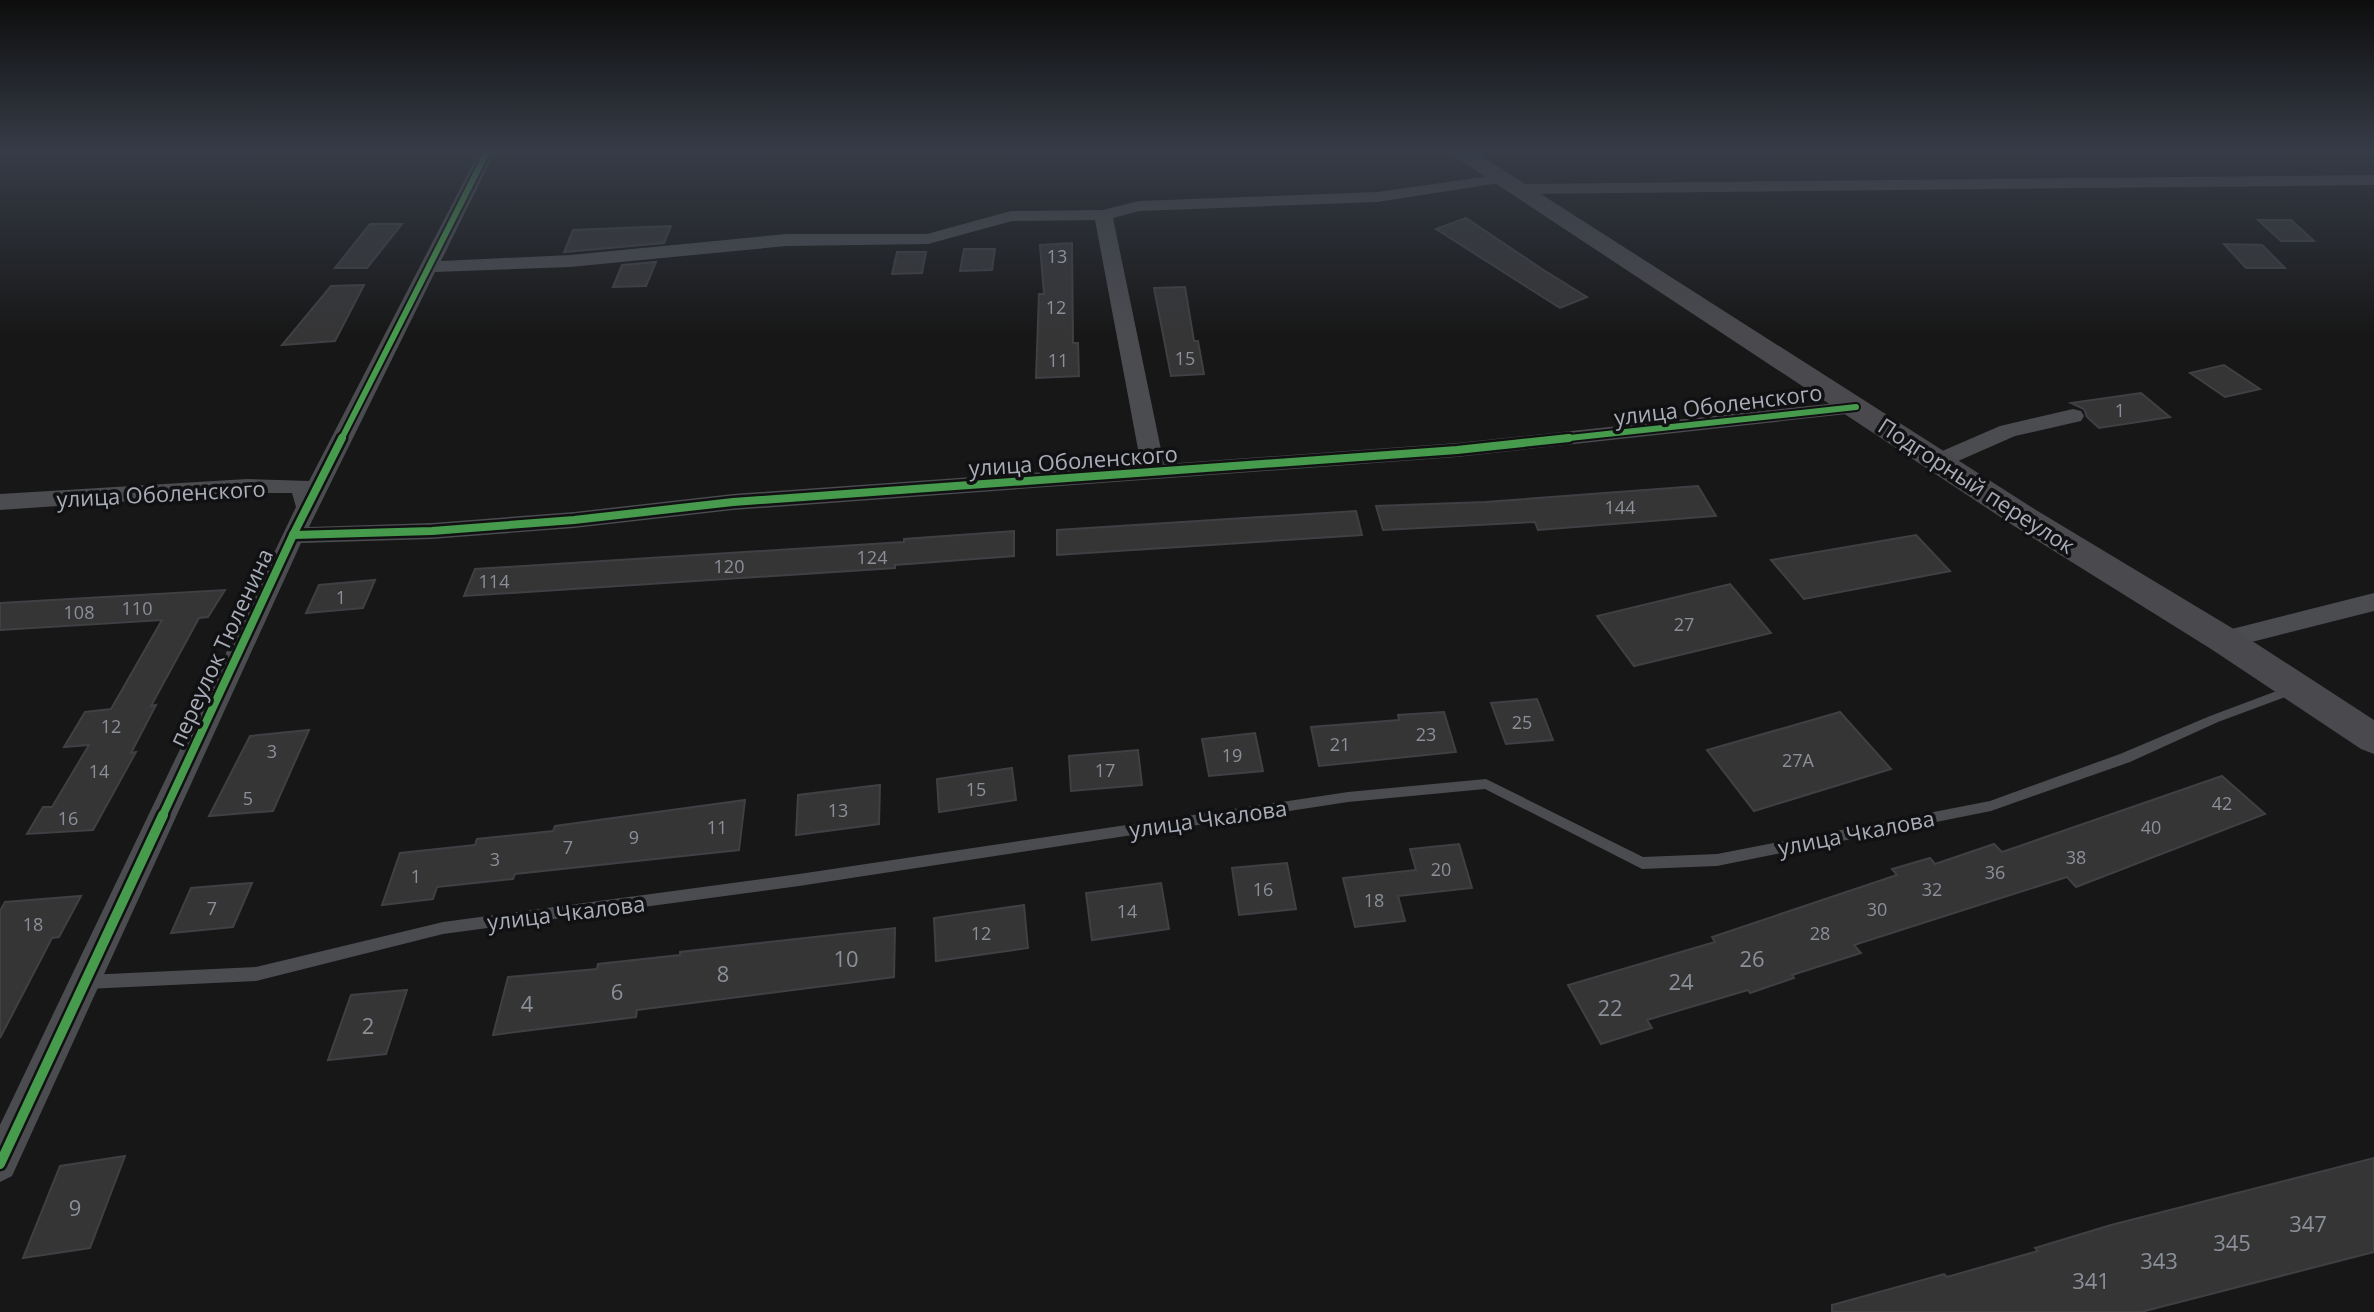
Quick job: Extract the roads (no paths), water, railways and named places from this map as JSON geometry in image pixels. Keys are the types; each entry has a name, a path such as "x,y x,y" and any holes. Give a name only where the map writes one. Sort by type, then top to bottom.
{"main road":[{"name":"Подгорный переулок","path":"1553,213 1941,460 2025,518 2224,640 2374,739"}],"street":[{"name":"переулок Тюленина","path":"0,1164 293,535 456,213"},
{"path":"429,267 570,261 786,240 928,239 1011,216 1110,213"},
{"path":"1103,215 1154,472"},
{"name":"улица Оболенского","path":"293,535 432,531 558,522 733,502 1504,445 1856,407"},
{"path":"1941,460 2008,431 2073,416"},
{"name":"улица Оболенского","path":"0,502 247,486 301,486 307,506"},
{"path":"2224,640 2374,602"}],"lane":[{"name":"улица Чкалова","path":"84,982 256,974 443,928 754,886 1348,797 1486,784 1642,863 1717,860 1991,806 2125,758 2214,719 2297,688"}]}
